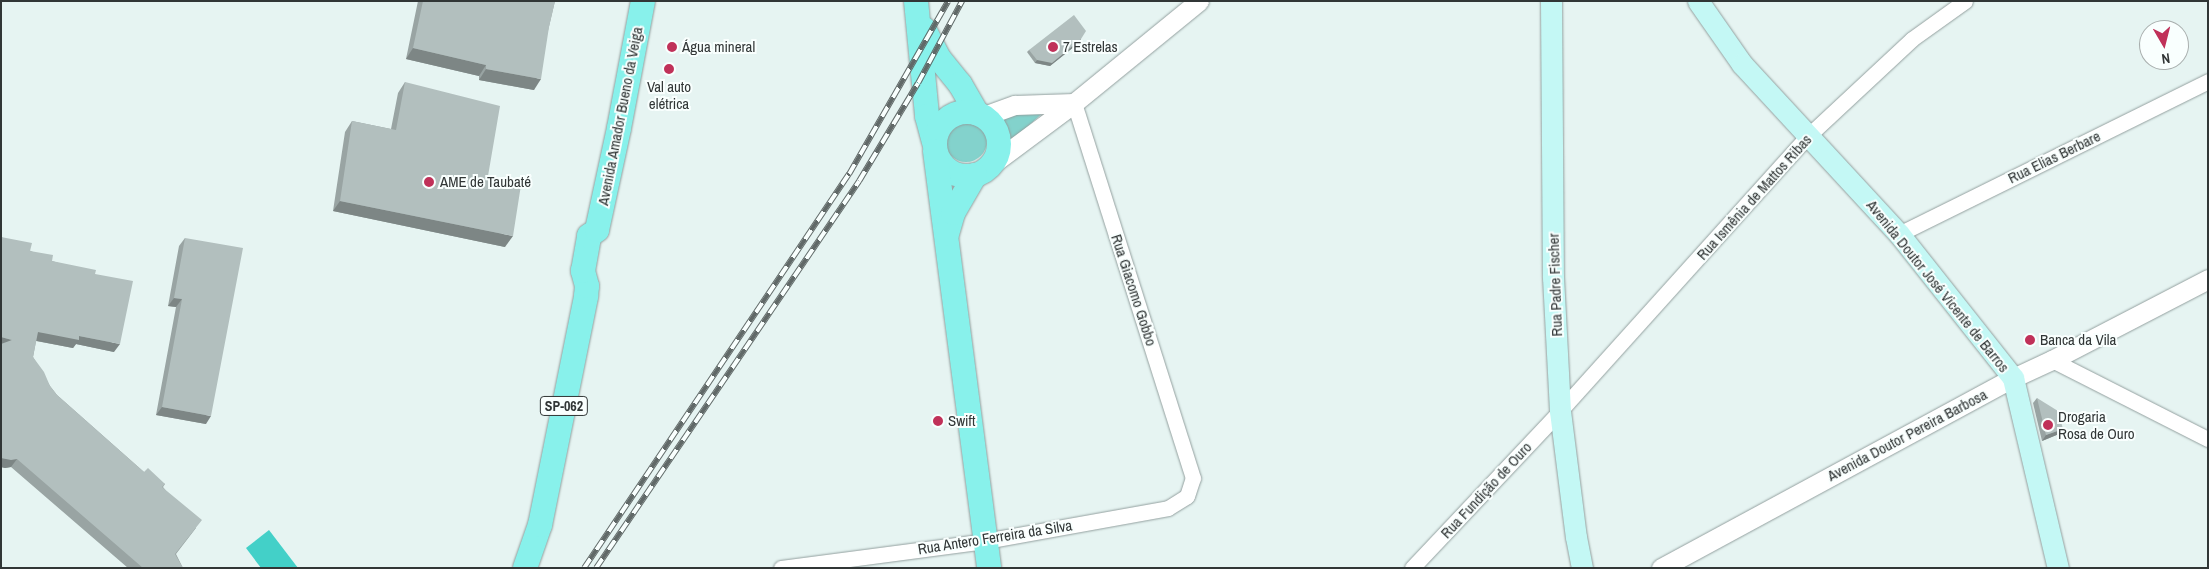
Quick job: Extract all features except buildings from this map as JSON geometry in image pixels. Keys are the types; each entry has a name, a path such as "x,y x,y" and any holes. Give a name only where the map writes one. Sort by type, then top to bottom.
{"main road":[{"name":"Avenida Amador Bueno da Veiga","path":"525,568 540,525 587,286 596,276 602,239 597,230 643,1"},
{"name":"Rua Padre Fischer","path":"1551,1 1553,277 1560,411 1576,537 1582,568"},
{"name":"Avenida Doutor José Vicente de Barros","path":"1698,1 1742,64 1899,234 2013,378 2058,568"},
{"path":"917,10 938,57 960,84 980,114 994,125 998,134 998,155 984,170 953,213 946,234"},
{"path":"917,10 927,116 939,161 950,171 965,176 984,170"},
{"path":"980,114 967,111 948,117 936,132 935,146 989,568"}],"street":[{"path":"984,170 1074,102 1199,1"},
{"name":"Rua Ismênia de Mattos Ribas","path":"1560,411 1808,136 1912,38 1965,1"},
{"name":"Rua Elias Berbare","path":"1899,234 2208,81"},
{"path":"980,114 1015,105 1074,102"},
{"name":"Rua Giacomo Gobbo","path":"1074,102 1193,478"},
{"name":"Avenida Doutor Pereira Barbosa","path":"1661,568 2013,378 2052,360 2208,279"},
{"path":"2052,360 2208,439"},
{"name":"Rua Fundição de Ouro","path":"1412,568 1560,411"},
{"name":"Rua Antero Ferreira da Silva","path":"780,568 985,541 1168,508 1187,496 1193,478"}],"shaded area":[{"path":"1046,110 1005,147 1002,129 996,114"},
{"path":"966,120 981,126 987,141 981,156 966,162 951,156 945,141 951,126"},
{"path":"269,530 298,568 261,568 246,548"}],"railway":[{"path":"584,568 849,174 948,1"},
{"path":"596,568 859,181 918,83 962,1"}],"place":[{"name":"Água mineral","path":"672,47"},
{"name":"7 Estrelas","path":"1053,47"},
{"name":"Val auto elétrica","path":"669,69"},
{"name":"AME de Taubaté","path":"429,182"},
{"name":"Banca da Vila","path":"2030,340"},
{"name":"Swift","path":"938,421"},
{"name":"Drogaria Rosa de Ouro","path":"2048,425"}]}
